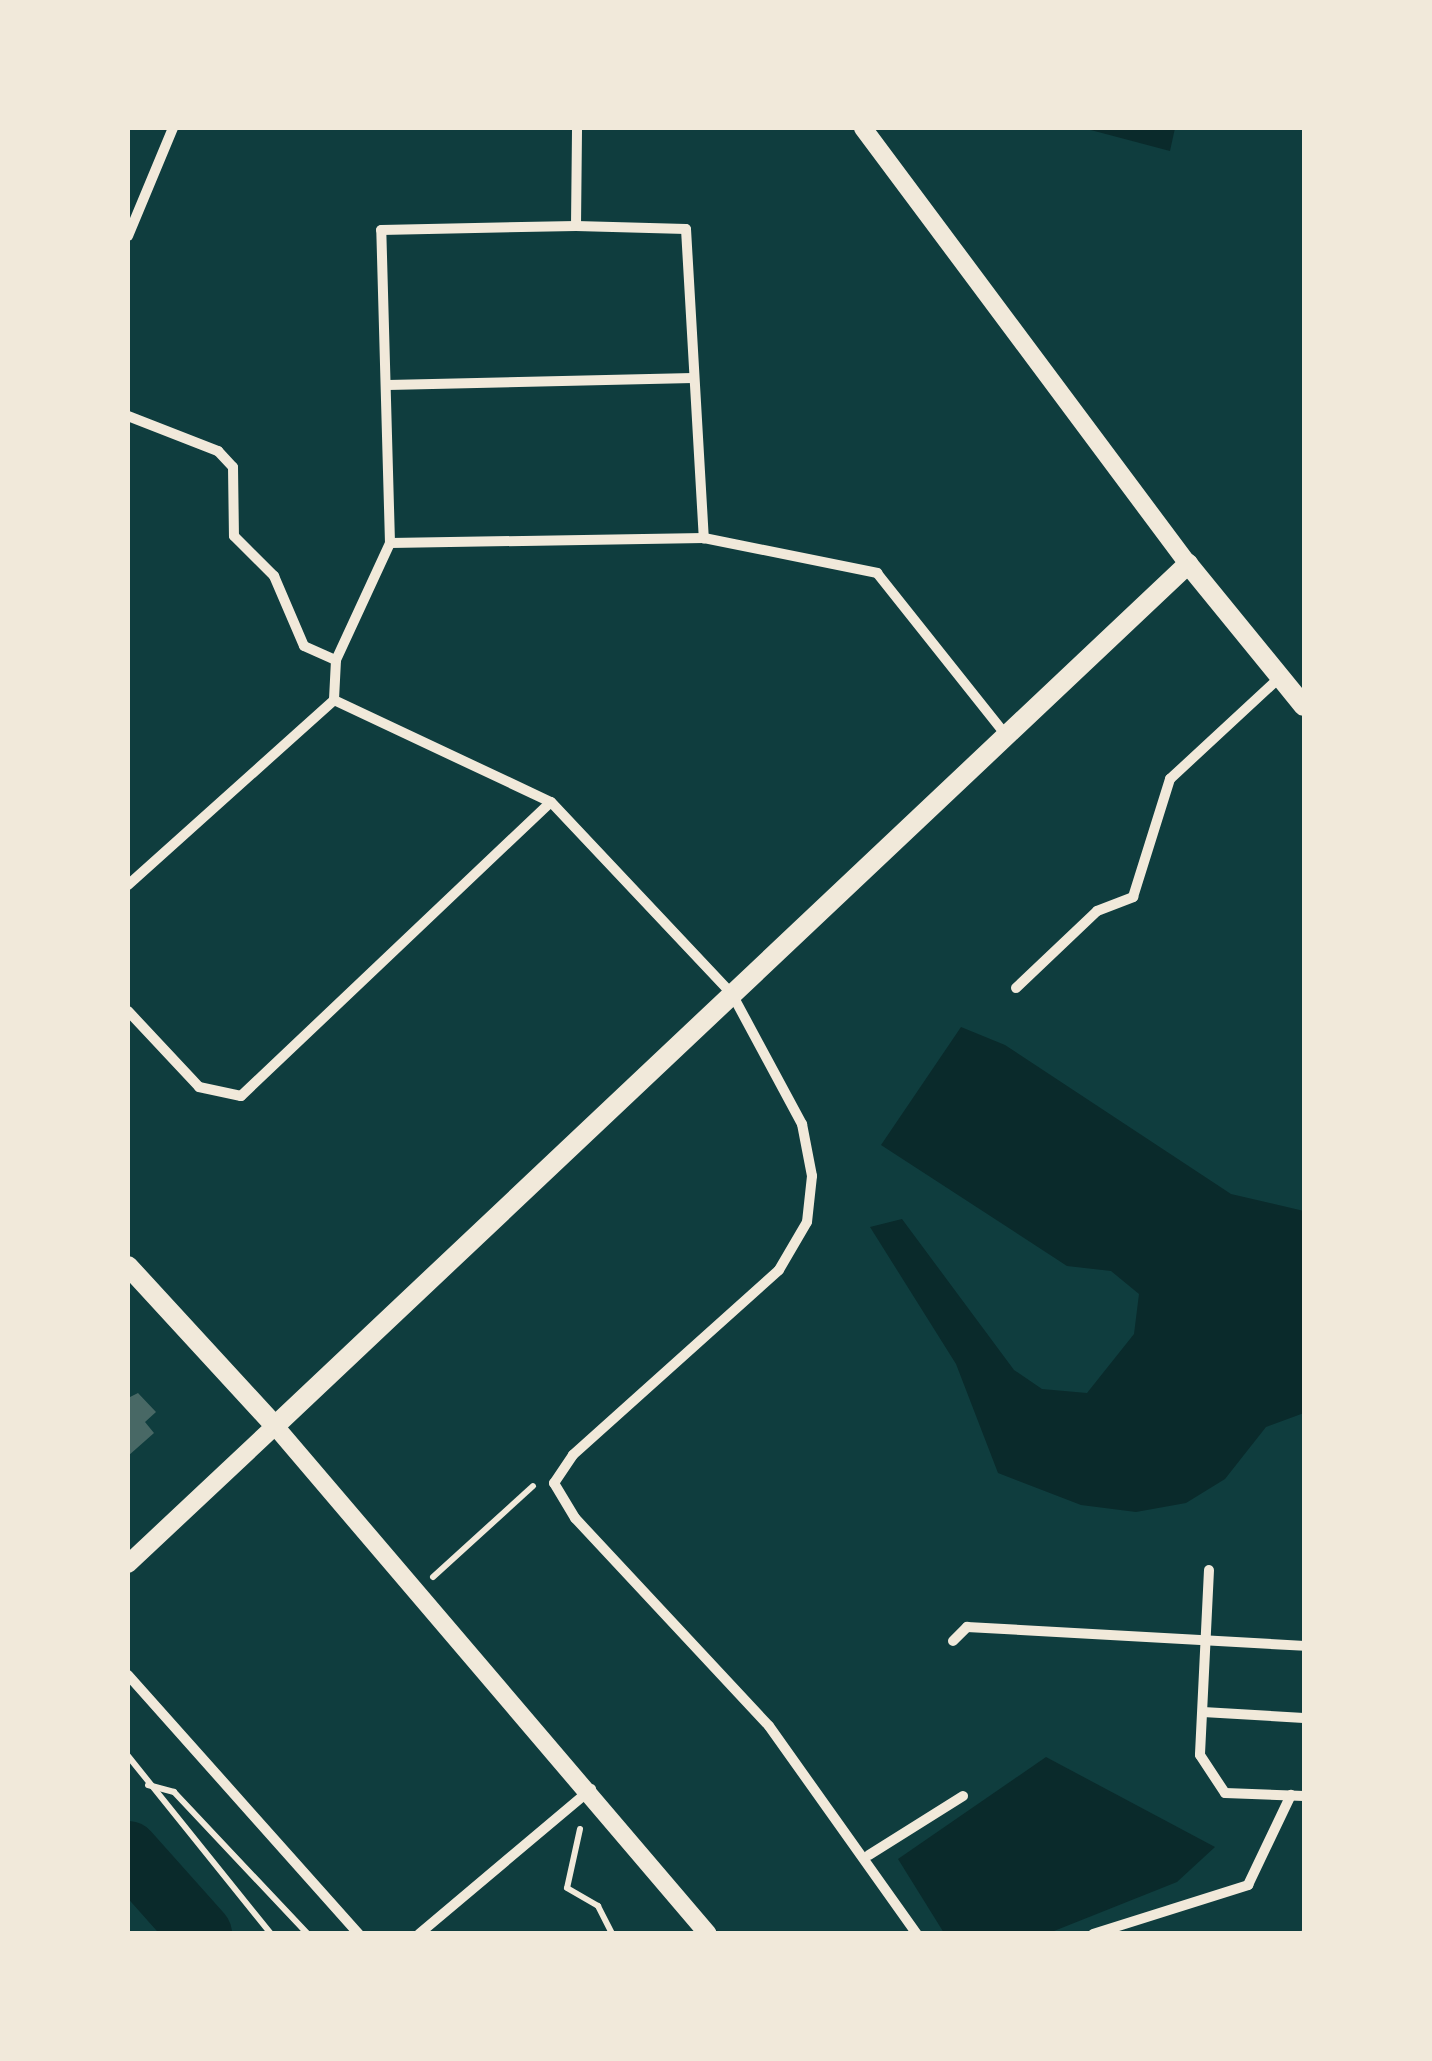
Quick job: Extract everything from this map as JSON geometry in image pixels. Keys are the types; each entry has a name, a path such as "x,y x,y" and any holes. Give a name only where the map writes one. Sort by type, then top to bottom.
{"main road":[{"path":"128,1266 274,1426 1188,564 1304,706"}],"street":[{"path":"128,236 173,128"},
{"path":"576,226 578,128"},
{"path":"863,128 1188,564"},
{"path":"128,884 334,700 336,660 390,543 381,230 576,226 686,229 704,538"},
{"path":"388,385 693,378"},
{"path":"128,416 218,450 233,467 234,536 274,576 304,646 336,660"},
{"path":"390,543 704,538 877,573 1006,736"},
{"path":"1016,988 1097,912 1133,897 1170,779 1280,676"},
{"path":"334,700 552,802 732,994 802,1124 812,1176 806,1222 779,1270 573,1455 554,1483 575,1518 769,1726 868,1855 917,1934"},
{"path":"128,1011 199,1088 242,1096 552,802"},
{"path":"128,1564 274,1426 592,1788 708,1934"},
{"path":"1209,1570 1200,1755 1225,1793 1304,1796"},
{"path":"953,1641 967,1626 1304,1646"},
{"path":"128,1675 359,1934"},
{"path":"1203,1712 1304,1718"},
{"path":"419,1934 592,1788"},
{"path":"868,1855 963,1796"},
{"path":"1093,1934 1248,1885 1291,1796"}],"path":[{"path":"420,1590 524,1487 554,1483"},
{"path":"128,1756 147,1785 271,1934"},
{"path":"147,1785 174,1792 308,1934"},
{"path":"592,1788 567,1888 598,1906 612,1934"}],"water":[{"path":"1083,128 1175,128 1170,151"},
{"path":"961,1027 1005,1045 1231,1194 1304,1211 1304,1413 1266,1427 1225,1479 1186,1503 1136,1512 1081,1505 998,1473 956,1364 870,1227 902,1219 1014,1370 1042,1389 1087,1393 1134,1334 1139,1294 1111,1271 1067,1266 881,1145"},
{"path":"1046,1757 1215,1847 1177,1882 1049,1933 944,1933 898,1859"}],"building":[{"path":"138,1393 156,1412 145,1422 154,1433 128,1456 128,1398"}],"waterway":[{"path":"128,1852 201,1934"}]}
